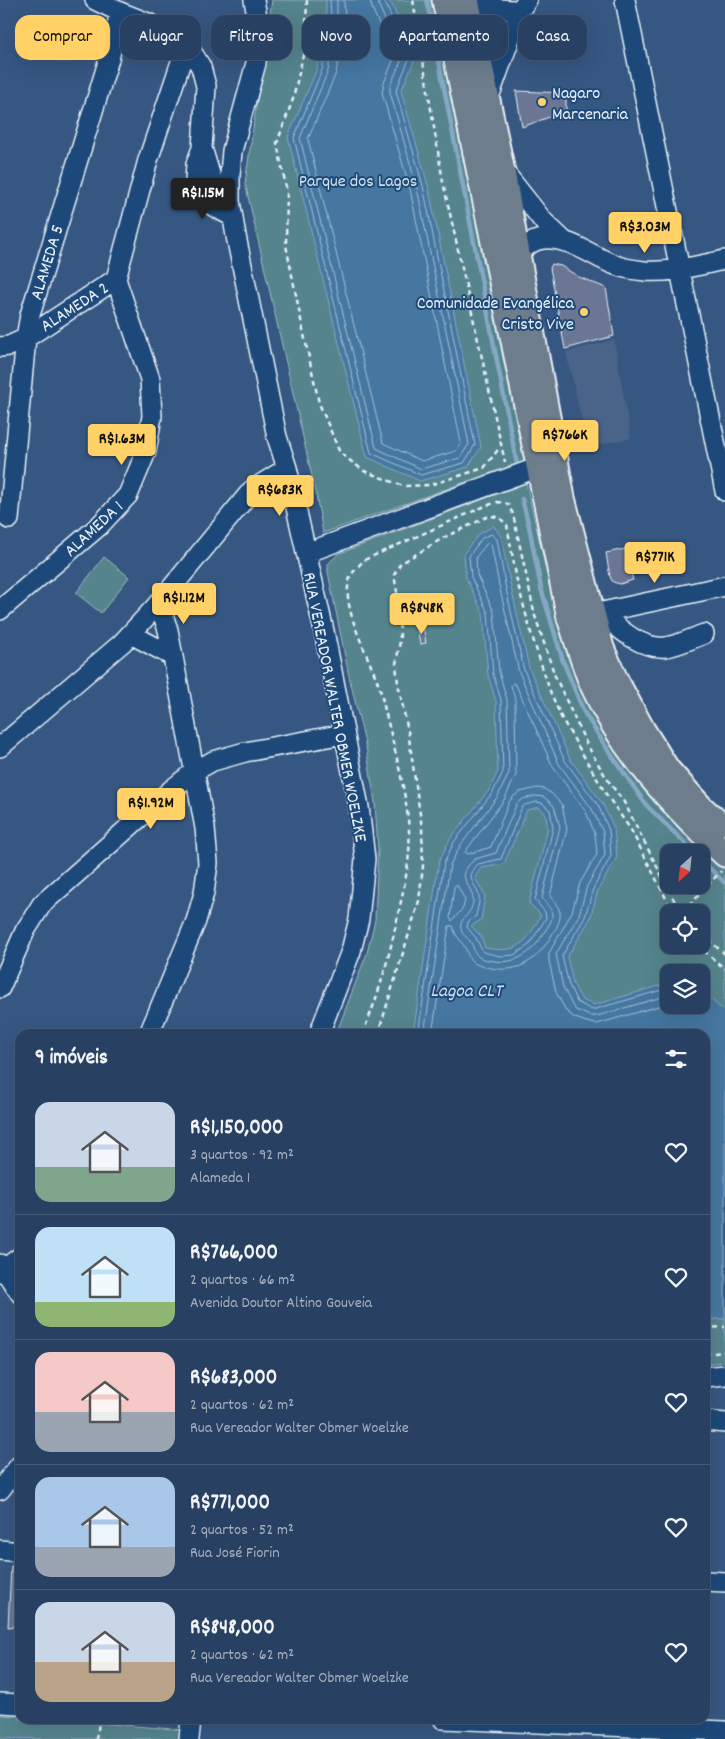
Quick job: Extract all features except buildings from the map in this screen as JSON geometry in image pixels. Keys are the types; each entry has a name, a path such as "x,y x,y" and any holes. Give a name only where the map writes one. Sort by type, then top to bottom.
{"main road":[{"path":"445,0 490,168 517,255 562,498 588,615 594,687 624,742 658,787 685,816 722,864"},
{"path":"466,0 488,100 490,168 539,467 588,615 615,680 642,730 667,770 700,807 725,830"}],"street":[{"path":"95,0 128,15"},
{"name":"RUA VEREADOR WALTER OBMER WOELZKE","path":"254,0 258,22 256,63 232,151 230,176 232,209 277,437 287,468 324,632 359,807 365,859 359,918 351,951 321,1029"},
{"path":"473,0 483,6 497,10 524,5"},
{"path":"625,0 725,491"},
{"path":"488,100 524,5"},
{"name":"ALAMEDA 5","path":"9,520 26,338 30,315 103,77 120,12"},
{"name":"ALAMEDA 2","path":"0,347 9,346 26,338 116,279 148,160 182,60"},
{"path":"197,60 201,67 206,86 202,148 196,164 198,191 213,206 232,209"},
{"path":"490,168 565,242"},
{"path":"517,255 529,244 546,238 565,242 618,266 647,271 680,269 725,260"},
{"name":"ALAMEDA 1","path":"0,610 111,514 128,495 146,452 152,416 150,379 116,279"},
{"path":"539,467 546,468 552,473 556,488 562,498"},
{"name":"RUA VEREADOR WALTER OBMER WOELZKE","path":"306,553 539,467"},
{"path":"0,747 122,643 159,603 252,490 287,468"},
{"path":"588,615 725,586"},
{"path":"151,1029 196,921 204,893 208,863 205,828 168,630 159,603"},
{"path":"588,615 650,645 666,647 704,634"},
{"path":"131,634 172,656"},
{"path":"0,988 25,931 42,904 194,771 213,761 245,752 344,734"},
{"path":"15,1260 2,1268 15,1286"},
{"path":"710,1376 725,1375"},
{"path":"710,1422 725,1423"},
{"path":"0,1490 15,1471"},
{"path":"0,1550 15,1552"},
{"path":"710,1581 725,1582"},
{"path":"0,1703 15,1704"},
{"path":"189,1739 190,1724"},
{"path":"475,1724 504,1731 725,1731"}],"path":[{"path":"308,0 305,47 293,99 277,143 287,192 286,245 319,403 340,453 364,472 403,486 430,485 484,468 500,446 443,182 413,0"},
{"path":"364,1029 384,973 396,926 406,878 409,832 402,786 378,682 354,622 348,600 349,581 355,569 364,560 483,507 497,502 508,504 513,514 536,616 555,676 586,743 624,802 677,904"},
{"path":"380,1029 420,901 423,866 419,811 396,664 400,641 399,603 394,575 400,564 443,538 489,516 499,517 507,525 517,581 531,634 550,691 562,719 606,794 631,830 669,904"},
{"path":"690,904 715,878 722,864"},
{"path":"710,942 725,954"},
{"path":"708,954 725,969"},
{"path":"710,1328 725,1327"},
{"path":"710,1354 725,1352"},
{"path":"96,1739 99,1724"}],"shaded area":[{"path":"614,340 631,438 588,447 566,352"}],"green space":[{"name":"Parque dos Lagos","path":"272,0 434,0 437,15 380,15 380,60 446,60 527,460 323,533 316,494 245,183 263,60 292,60 292,15 270,15"},
{"path":"526,483 549,582 575,671 605,731 630,770 653,800 698,844 660,844 660,894 710,894 710,856 725,871 725,1362 710,1364 710,1029 338,1029 367,953 375,920 378,850 375,803 367,752 328,572 328,564 338,554"},
{"path":"104,557 129,577 101,613 76,593"},
{"path":"0,1715 15,1716 15,1724 110,1724 184,1730 183,1739 0,1739"}],"water":[{"name":"Parque dos Lagos","path":"326,0 388,0 396,15 380,15 380,60 415,60 401,91 428,185 481,447 468,467 420,481 367,457 288,137 317,69 319,60 370,60 370,15 326,15"},
{"name":"Lagoa CLT","path":"494,526 501,537 529,668 570,759 602,803 614,828 617,857 598,890 590,919 567,957 573,984 582,1000 594,1005 660,986 660,1014 710,1014 710,998 725,1012 725,1319 710,1319 710,1029 414,1029 439,861 450,839 489,790 498,771 496,701 488,675 483,613 466,578 464,553 479,534","holes":["539,807 545,813 548,828 529,903 541,915 525,940 514,948 485,948 481,936 471,926 481,920 485,896 475,878 481,868 504,864 527,810"]}],"waterway":[{"path":"427,0 517,464"},
{"path":"522,499 541,588 563,661 584,712 647,806 686,844"},
{"path":"710,869 725,883"}],"place":[{"name":"Nagaro Marcenaria","path":"542,102"},
{"name":"Comunidade Evangélica Cristo Vive","path":"584,312"}]}
